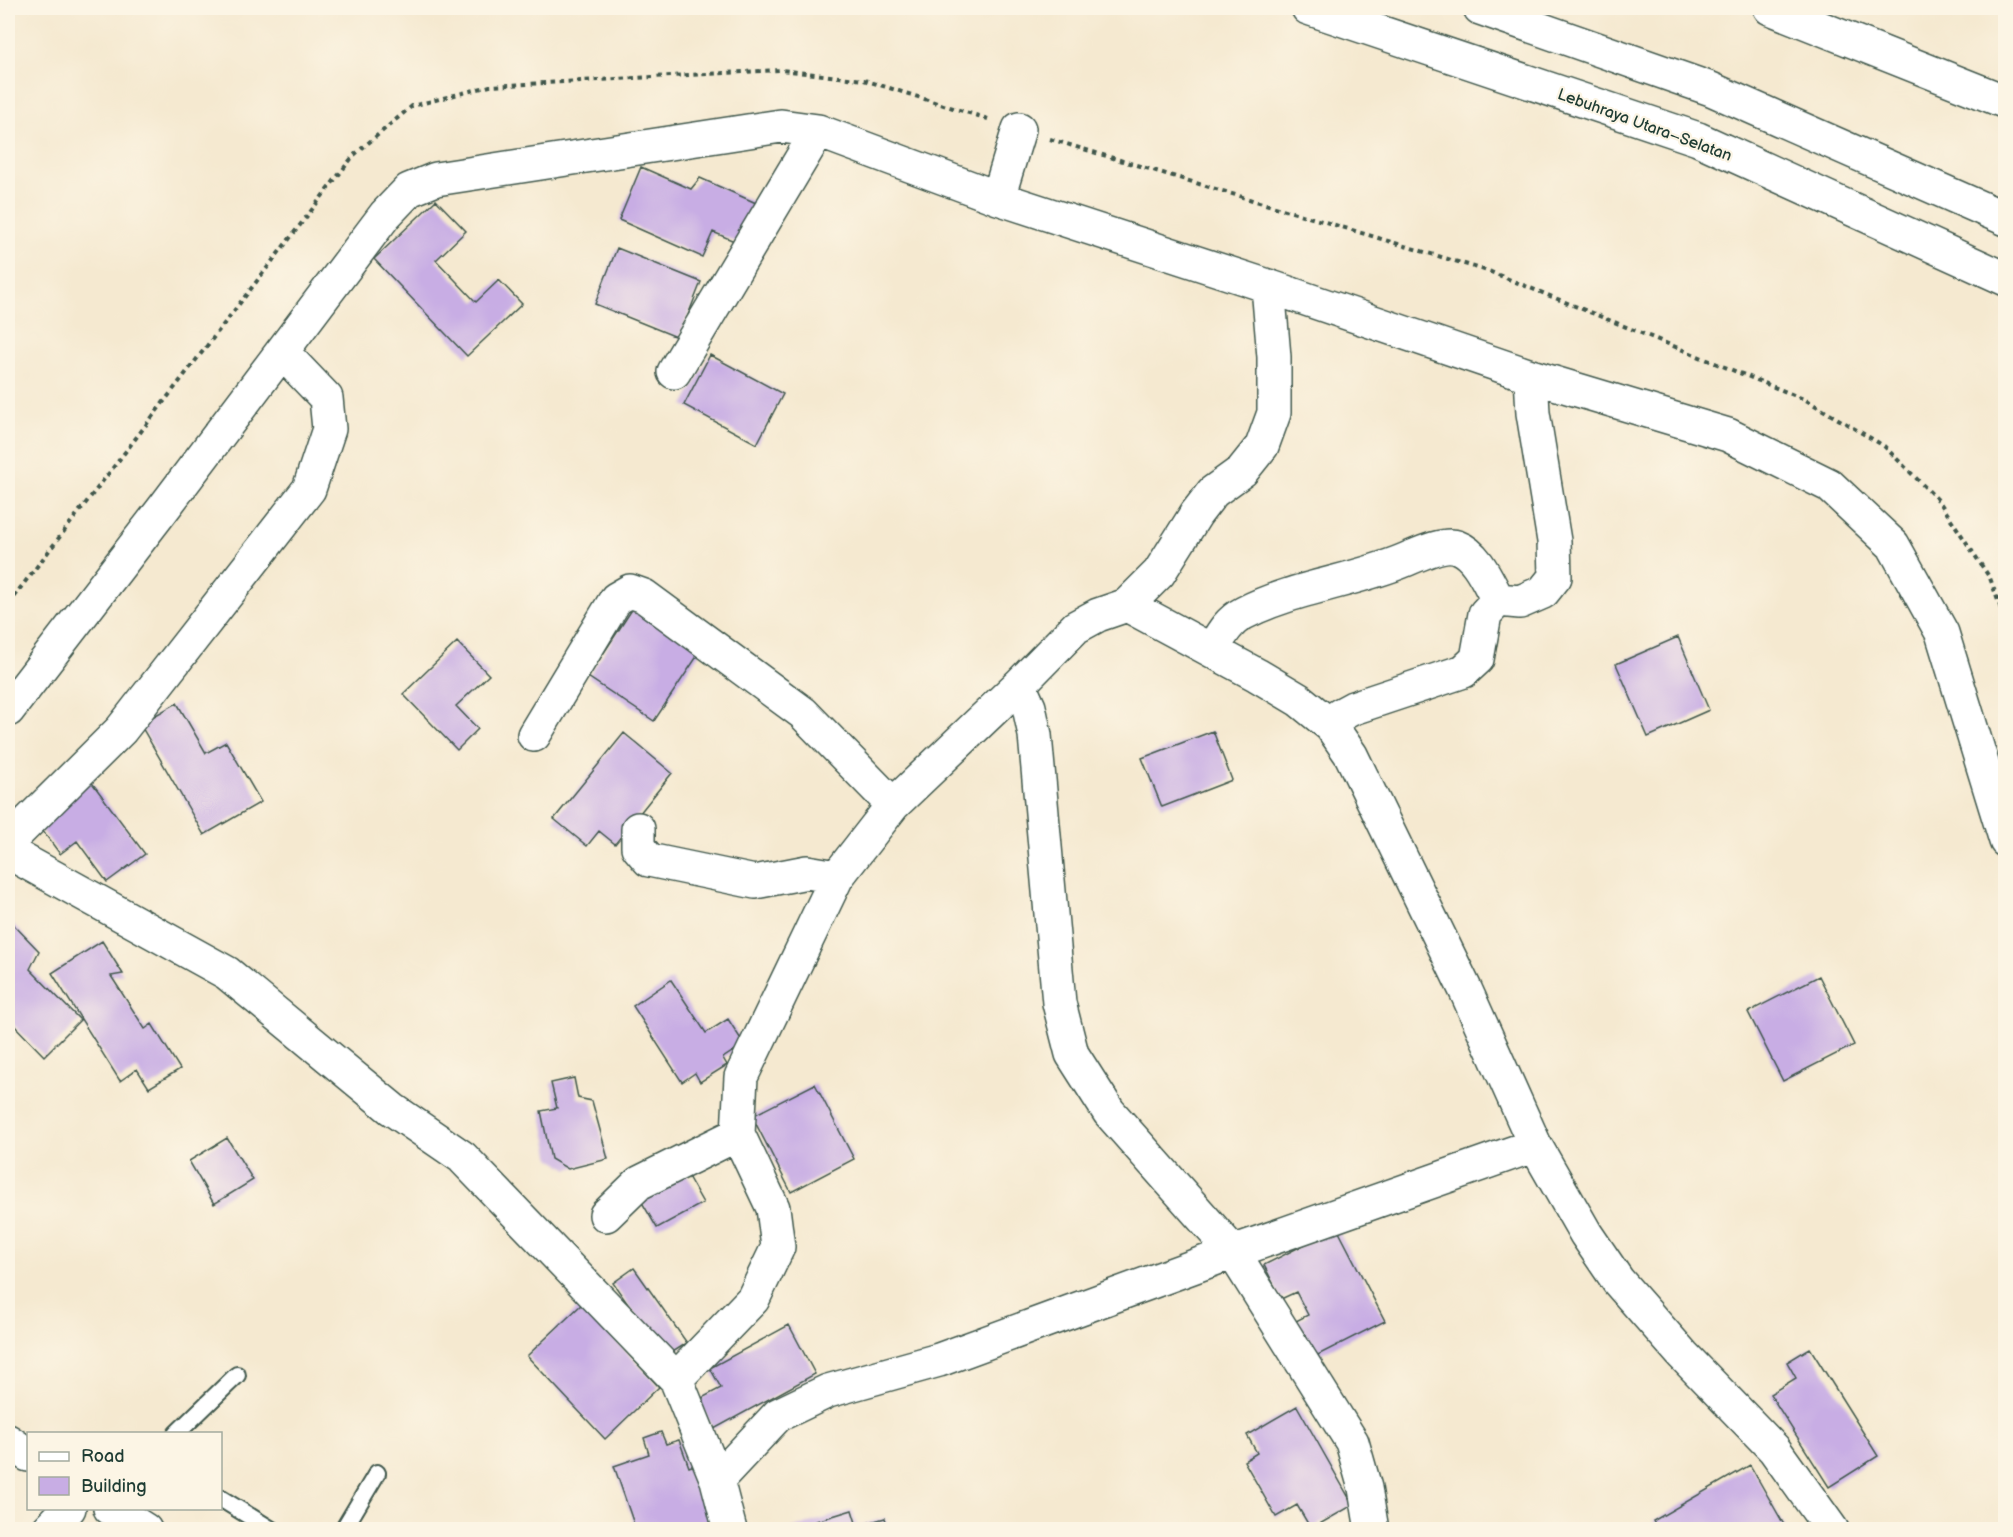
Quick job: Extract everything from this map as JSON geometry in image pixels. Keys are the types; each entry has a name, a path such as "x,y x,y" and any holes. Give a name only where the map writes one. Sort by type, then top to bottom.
{"main road":[{"name":"Lebuhraya Utara–Selatan","path":"1308,8 1698,139 2006,279"},
{"path":"1480,8 1711,89 2006,219"},
{"path":"1770,8 2006,102"},
{"path":"8,710 385,215 409,190 436,179 782,126 818,131 998,198 1268,286 1531,376 1728,435 1829,485 1893,545 1942,633 2006,841"},
{"path":"998,198 1019,129"},
{"path":"674,372 818,131"},
{"path":"676,1379 753,1299 778,1247 773,1208 738,1134 741,1077 837,877 893,805 1019,685 1076,627 1098,615 1127,605 1159,573 1180,543 1196,514 1213,492 1242,471 1262,446 1274,414 1274,357 1268,286"},
{"path":"8,842 120,730 309,489 329,429 326,398 282,352"},
{"path":"1498,600 1520,602 1543,592 1555,577 1554,541 1533,413 1531,376"},
{"path":"1212,650 1229,623 1244,613 1286,597 1386,568 1437,548 1455,546 1471,556 1498,600"},
{"path":"534,735 616,599 630,591 644,596 803,713 893,805"},
{"path":"1331,726 1340,715 1353,708 1464,671 1477,659 1485,614 1498,600"},
{"path":"1127,605 1299,700 1331,726 1351,755 1466,991 1535,1145 1586,1234 1618,1281 1683,1355 1774,1449 1832,1530"},
{"path":"1019,685 1029,708 1035,735 1059,1003 1072,1054 1109,1112 1233,1252 1352,1442 1365,1488 1372,1530"},
{"path":"638,829 638,847 649,860 755,882 807,872 837,877"},
{"path":"8,852 228,972 392,1109 462,1157 676,1379 717,1480 730,1530"},
{"path":"606,1215 639,1183 738,1134"},
{"path":"717,1480 778,1415 828,1391 939,1360 1233,1252 1535,1145"},
{"path":"8,1441 27,1454"},
{"path":"48,1530 68,1510"},
{"path":"112,1510 145,1530"}],"lane":[{"path":"178,1432 237,1375"},
{"path":"343,1530 377,1473"},
{"path":"222,1499 272,1530"}],"path":[{"path":"8,604 354,155 412,106 490,86 781,70 864,80 1491,272 1806,400 1884,446 1940,501 1989,578 2006,623"}],"building":[{"path":"641,167 691,189 700,178 756,203 739,243 713,232 702,257 619,220"},
{"path":"436,200 466,231 436,260 476,302 499,280 522,304 467,356 374,259"},
{"path":"617,248 701,282 679,338 595,304"},
{"path":"710,355 783,394 757,444 684,405"},
{"path":"635,605 702,649 654,721 588,677"},
{"path":"1678,637 1709,710 1648,737 1616,664"},
{"path":"457,642 489,675 456,706 478,729 457,750 403,694"},
{"path":"177,703 206,753 226,742 261,802 204,835 140,724"},
{"path":"1213,731 1232,780 1162,807 1142,758"},
{"path":"624,733 672,773 615,844 599,831 587,846 554,819"},
{"path":"90,780 145,854 107,882 77,841 60,854 36,822"},
{"path":"12,923 39,951 30,969 80,1020 44,1056 8,1019 8,928"},
{"path":"102,941 123,974 111,976 145,1029 152,1024 180,1069 149,1088 137,1069 120,1081 52,973"},
{"path":"1819,976 1854,1045 1783,1081 1748,1012"},
{"path":"671,980 706,1033 728,1019 744,1044 723,1058 727,1065 700,1082 695,1073 682,1082 633,1006"},
{"path":"574,1078 578,1098 592,1101 608,1159 568,1169 551,1159 541,1111 557,1108 551,1083"},
{"path":"815,1084 854,1159 791,1192 752,1116"},
{"path":"227,1138 253,1180 214,1204 189,1161"},
{"path":"686,1173 703,1203 657,1228 640,1199"},
{"path":"1337,1228 1385,1321 1310,1359 1292,1323 1308,1315 1296,1292 1281,1299 1264,1265"},
{"path":"634,1268 687,1343 665,1357 613,1283"},
{"path":"582,1304 659,1387 605,1439 527,1356"},
{"path":"789,1325 815,1374 714,1429 698,1400 721,1388 710,1368"},
{"path":"1810,1348 1878,1456 1829,1487 1770,1394 1796,1378 1787,1362"},
{"path":"1297,1406 1353,1505 1311,1529 1297,1505 1276,1517 1244,1461 1257,1453 1247,1435"},
{"path":"661,1432 666,1444 679,1440 689,1467 697,1464 719,1524 704,1530 636,1530 614,1466 649,1454 644,1438"},
{"path":"1750,1465 1787,1530 1658,1530 1653,1521"},
{"path":"852,1510 857,1526 885,1518 889,1530 787,1530"}]}
